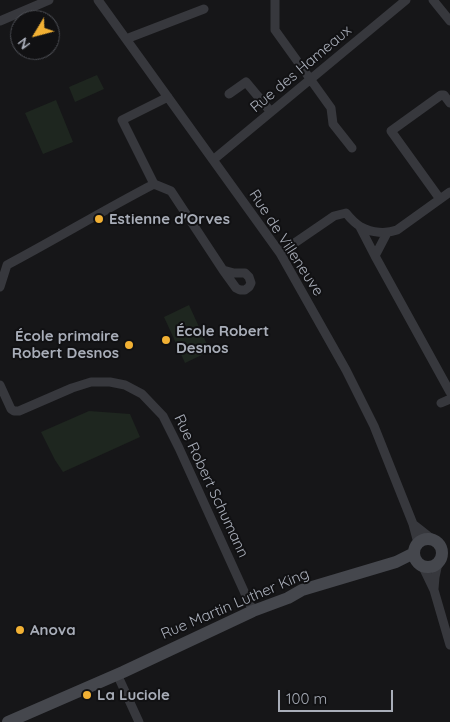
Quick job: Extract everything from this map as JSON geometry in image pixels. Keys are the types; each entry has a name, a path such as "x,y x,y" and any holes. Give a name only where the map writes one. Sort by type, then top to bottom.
{"street":[{"path":"0,21 49,0"},
{"name":"Rue de Villeneuve","path":"98,0 280,253 346,370 374,426 413,524 418,556 434,590"},
{"path":"275,0 275,30 331,108 333,124 352,148"},
{"name":"Rue des Hameaux","path":"213,160 406,0"},
{"path":"433,0 450,21"},
{"path":"126,39 204,8"},
{"path":"229,94 246,82 271,112"},
{"path":"440,199 391,131 441,94 450,103"},
{"path":"168,97 122,120 154,184 171,191 223,270"},
{"path":"0,287 7,265 154,184"},
{"path":"360,227 387,233 397,230 450,192"},
{"path":"280,253 334,216 346,213 360,227 450,392"},
{"path":"375,256 387,233"},
{"name":"Rue Robert Schumann","path":"0,385 11,409 14,411 19,411 72,388 91,382 110,382 125,385 142,394 163,416 252,608"},
{"path":"441,403 450,399"},
{"path":"413,524 442,550"},
{"path":"427,538 442,550 431,567 418,556 427,538"},
{"path":"442,550 435,577 434,590 450,646"},
{"name":"Rue Martin Luther King","path":"8,722 200,636 252,608 288,598 302,590 418,556"},
{"path":"117,674 139,722"}],"shaded area":[{"path":"97,75 104,89 75,102 69,87"},
{"path":"56,100 73,142 43,154 25,113"},
{"path":"189,305 210,351 185,363 164,317"},
{"path":"89,411 130,414 140,437 63,472 41,432"}],"place":[{"name":"Estienne d'Orves","path":"99,219"},
{"name":"École Robert Desnos","path":"166,340"},
{"name":"École primaire Robert Desnos","path":"129,345"},
{"name":"Anova","path":"20,630"},
{"name":"La Luciole","path":"87,695"}]}
